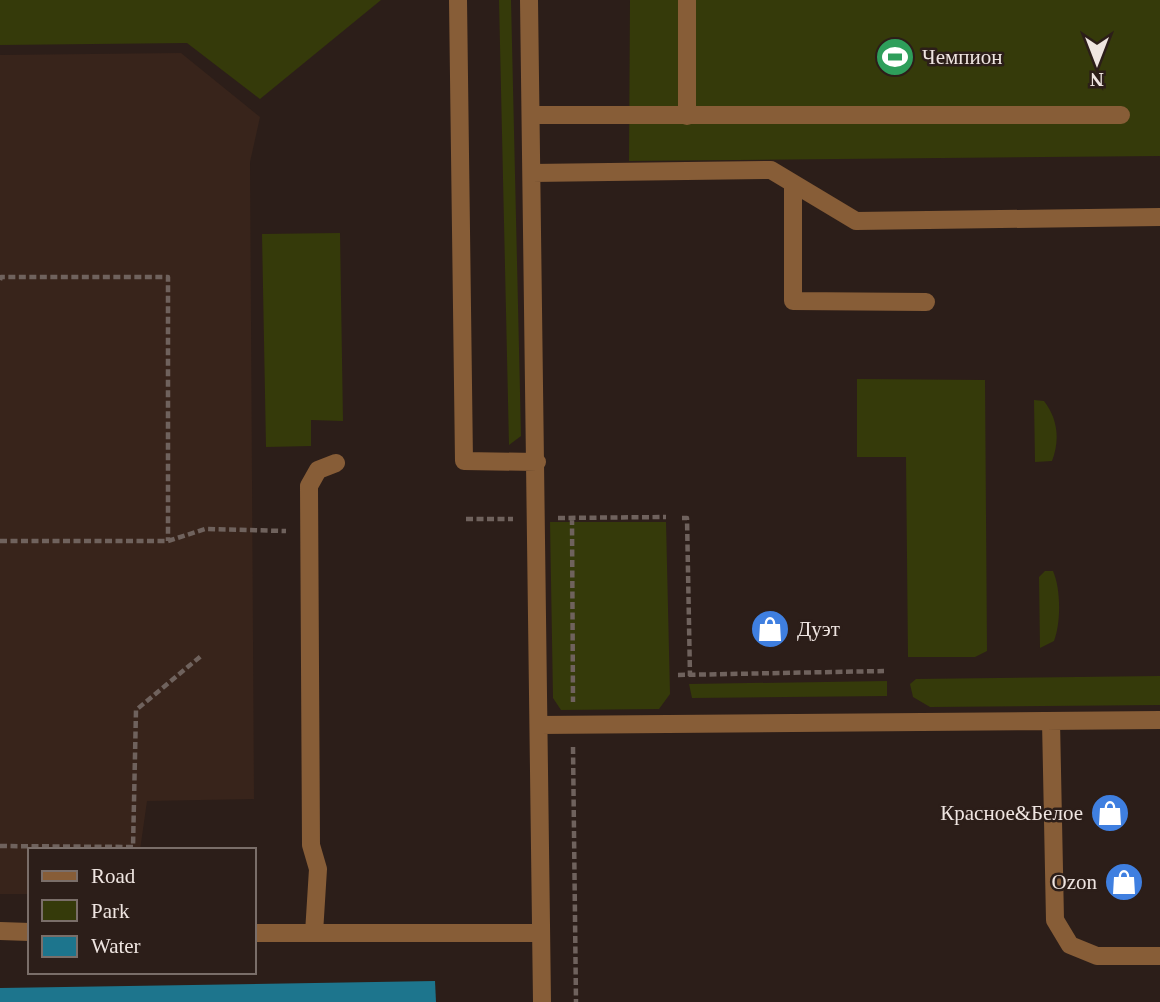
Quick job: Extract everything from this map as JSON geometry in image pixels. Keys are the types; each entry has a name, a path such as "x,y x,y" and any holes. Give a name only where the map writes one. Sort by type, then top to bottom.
{"street":[{"path":"458,0 464,461 537,462"},
{"path":"529,0 542,1002"},
{"path":"687,0 687,116"},
{"path":"531,115 1121,115"},
{"path":"532,173 771,170 856,221 1160,217"},
{"path":"793,183 793,301 926,302"},
{"path":"314,933 318,869 311,845 309,486 318,470 336,463"},
{"path":"539,725 1160,720"},
{"path":"1051,721 1055,920 1070,945 1097,956 1160,956"},
{"path":"0,932 28,932"},
{"path":"256,933 541,933"}],"path":[{"path":"0,280 1,277 168,277 168,541"},
{"path":"550,519 666,517"},
{"path":"572,518 573,709"},
{"path":"682,518 687,518 690,676"},
{"path":"466,519 525,519"},
{"path":"0,541 168,541 205,529 253,533 308,530"},
{"path":"0,846 133,847 136,710 201,656"},
{"path":"678,675 884,671"},
{"path":"573,735 576,1002"}],"shaded area":[{"path":"181,53 260,117 250,162 254,799 147,801 140,848 28,848 28,894 0,894 0,55"}],"green space":[{"path":"0,0 381,0 260,99 187,43 0,45"},
{"path":"499,0 511,0 521,436 509,445"},
{"name":"Чемпион","path":"630,0 1160,0 1160,156 629,161"},
{"path":"340,233 343,421 311,420 311,446 266,447 262,234"},
{"path":"857,379 985,380 987,651 975,657 908,657 906,457 857,457"},
{"path":"1034,400 1044,401 1055,422 1057,438 1052,461 1035,462"},
{"path":"550,522 666,522 670,694 659,709 561,710 553,698"},
{"path":"1045,571 1053,571 1056,578 1059,616 1054,641 1040,648 1039,577"},
{"path":"1160,676 1160,705 930,707 913,697 910,684 916,679"},
{"path":"887,681 887,696 692,698 689,684"}],"water":[{"path":"435,981 436,1002 0,1002 0,988"}],"place":[{"name":"Чемпион","path":"895,57"},
{"name":"Дуэт","path":"770,629"},
{"name":"Красное&Белое","path":"1110,813"},
{"name":"Ozon","path":"1124,882"}]}
